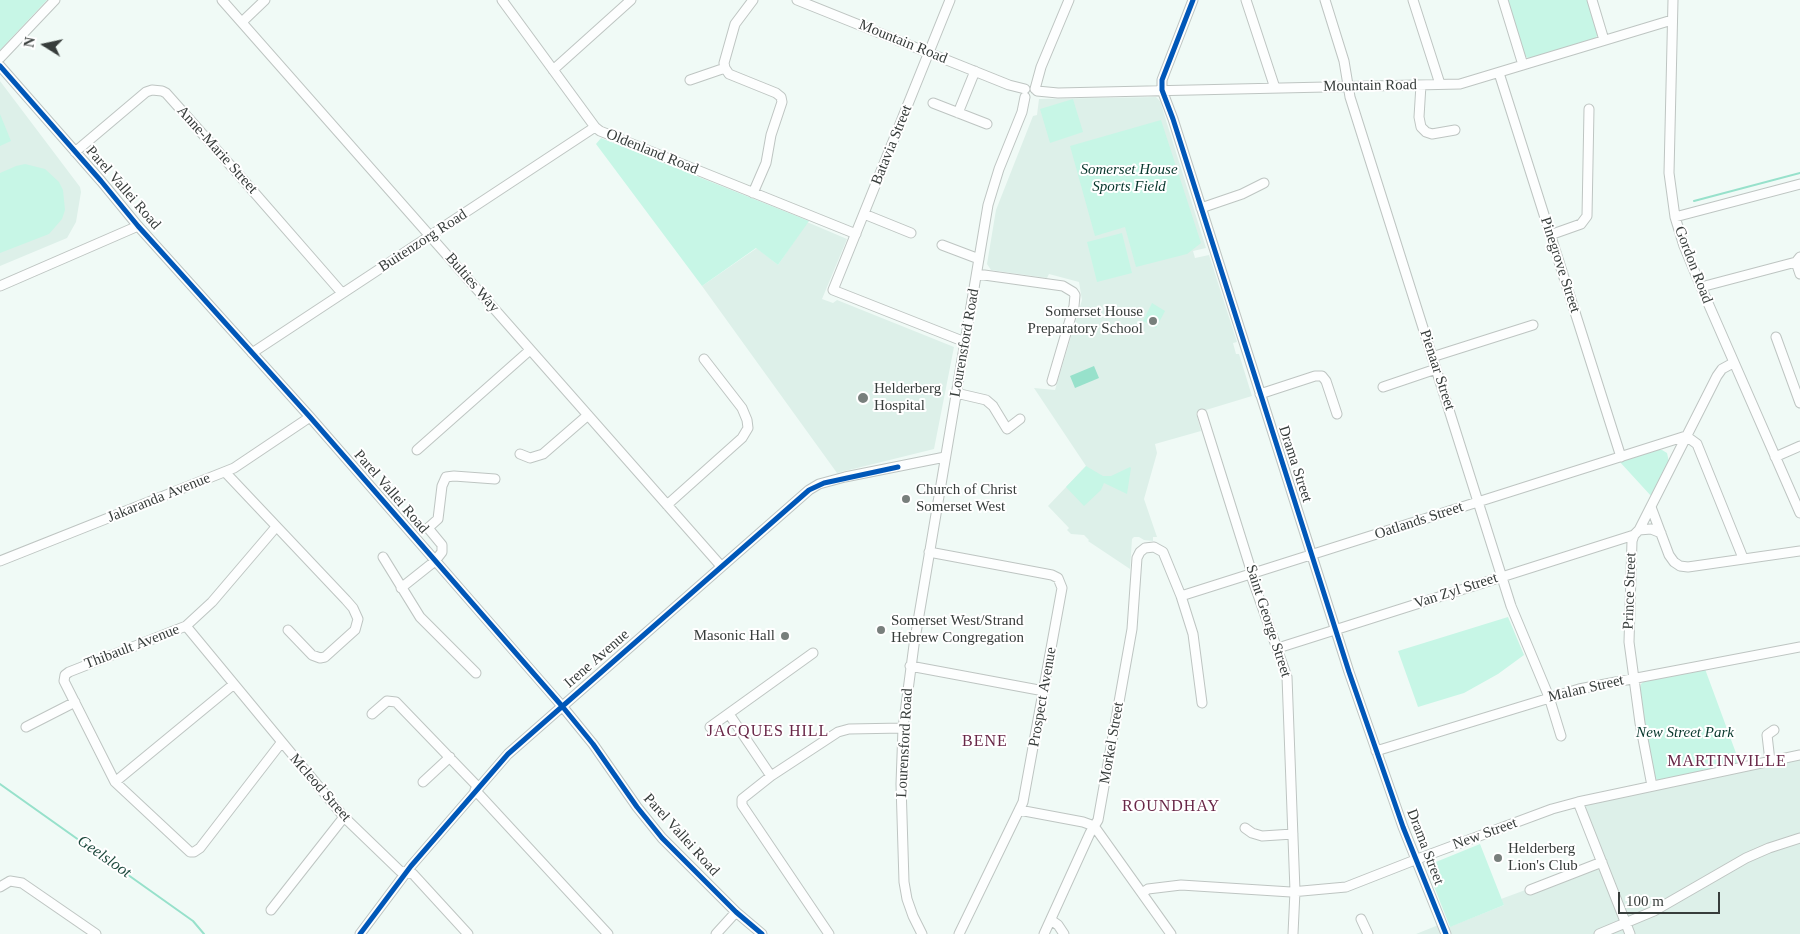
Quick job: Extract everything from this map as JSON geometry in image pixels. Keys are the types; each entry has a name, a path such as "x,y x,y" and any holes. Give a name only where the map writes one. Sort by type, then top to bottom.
{"street":[{"path":"0,58 55,0"},
{"name":"Bulties Way","path":"222,0 721,566"},
{"path":"242,22 265,0"},
{"name":"Oldenland Road","path":"502,0 595,127 606,134 856,234"},
{"path":"553,70 631,0"},
{"path":"753,0 735,24 724,63 725,68 730,74 776,93 782,100 782,107 770,135 768,158 753,193"},
{"name":"Mountain Road","path":"797,0 1030,93 1421,85 1469,82 1672,20"},
{"name":"Batavia Street","path":"950,0 833,290 965,342"},
{"name":"Lourensford Road","path":"922,934 907,899 904,882 901,784 903,728 910,666 979,258 993,187 1022,112 1070,0"},
{"path":"1162,90 1162,80 1193,0"},
{"path":"1246,0 1275,88"},
{"name":"Pienaar Street","path":"1324,0 1344,61 1350,97 1478,502 1517,622 1549,697 1561,736"},
{"path":"1413,0 1440,84"},
{"path":"1503,0 1524,65"},
{"path":"1592,0 1604,40"},
{"name":"Gordon Road","path":"1673,0 1669,173 1675,217 1684,246 1733,363 1800,513"},
{"name":"Parel Vallei Road","path":"0,66 138,226 310,417 562,706 593,744 644,817 736,912 762,934"},
{"path":"690,80 725,68"},
{"path":"1040,70 1041,83 1047,92"},
{"path":"958,113 975,71"},
{"name":"Pinegrove Street","path":"1499,73 1621,457"},
{"path":"1421,85 1419,121 1423,130 1436,134 1456,130"},
{"name":"Anne-Marie Street","path":"75,152 146,92 152,90 162,91 239,175 342,293"},
{"name":"Drama Street","path":"1162,90 1173,119 1311,555 1376,751 1416,860 1446,934"},
{"name":"Mountain Road","path":"1030,93 1058,93"},
{"path":"933,103 987,124"},
{"path":"1550,235 1581,224 1587,216 1589,109"},
{"name":"Buitenzorg Road","path":"252,353 595,127"},
{"path":"1201,208 1242,194 1264,183"},
{"path":"1675,217 1800,184"},
{"path":"864,214 911,233"},
{"path":"0,286 138,226"},
{"path":"942,245 979,258"},
{"path":"1701,287 1798,259 1800,274"},
{"path":"977,274 1063,286 1073,292 1075,295 1074,306 1052,381"},
{"path":"1432,357 1533,325"},
{"path":"1776,337 1797,387 1800,403"},
{"path":"417,450 530,350"},
{"path":"667,504 737,442 748,428 742,408 704,359"},
{"name":"Prince Street","path":"1652,786 1640,723 1628,631 1632,541 1717,376 1722,369 1733,363"},
{"path":"1383,387 1436,369"},
{"path":"1260,394 1315,376 1322,376 1326,381 1337,414"},
{"path":"956,393 986,400 993,406 1007,429 1020,419"},
{"name":"Saint George Street","path":"1202,414 1252,574 1287,677 1289,690 1295,891 1293,934"},
{"path":"520,454 530,458 543,454 588,415"},
{"name":"Jakaranda Avenue","path":"0,561 225,472 310,417"},
{"path":"1686,436 1697,444 1743,558"},
{"name":"Oatlands Street","path":"1181,596 1686,436"},
{"path":"1658,445 1669,451 1674,461"},
{"path":"1775,457 1800,446"},
{"name":"Irene Avenue","path":"360,934 407,873 477,788 508,754 816,485 854,475 945,458"},
{"path":"225,472 353,608 357,616 358,625 355,630 325,657 320,658 312,655 288,630"},
{"path":"411,533 428,528 438,519 442,486 446,478 454,476 496,479"},
{"path":"1651,507 1672,560 1677,564 1684,566 1800,551"},
{"name":"Thibault Avenue","path":"75,702 64,681 65,675 186,626 212,602 276,527"},
{"path":"401,588 435,561 442,552 442,546 428,528"},
{"path":"1637,532 1651,529 1661,532"},
{"name":"Van Zyl Street","path":"1278,648 1637,532"},
{"name":"Morkel Street","path":"1044,934 1098,820 1132,628 1137,558 1142,550 1149,546 1157,547 1163,552 1181,596"},
{"name":"Prospect Avenue","path":"929,552 1052,575 1061,581 1062,594 1025,795 959,934"},
{"path":"383,557 424,622 476,673"},
{"path":"1181,596 1196,649 1202,703"},
{"name":"Mcleod Street","path":"186,626 344,817 400,871 413,874 468,934"},
{"name":"Malan Street","path":"1376,751 1579,689 1800,647"},
{"path":"710,727 813,653"},
{"path":"910,666 1044,691"},
{"path":"115,782 234,684"},
{"path":"372,714 387,701 396,702 450,757 608,934"},
{"path":"26,727 75,702 115,782 190,852 200,848 281,743"},
{"path":"729,714 771,776"},
{"path":"829,934 742,803 744,796 829,736 843,730 903,728"},
{"path":"1770,761 1767,734 1774,730"},
{"name":"New Street","path":"1142,893 1148,888 1181,885 1295,891 1332,890 1346,887 1578,802 1800,755"},
{"path":"423,782 450,757"},
{"path":"1578,802 1630,934"},
{"path":"1019,810 1083,822 1094,826 1171,934"},
{"path":"271,910 344,817"},
{"path":"1245,828 1257,835 1293,834"},
{"path":"1599,934 1654,911 1746,858 1800,838"},
{"path":"1530,890 1602,862"},
{"path":"0,888 10,881 22,883 96,934"},
{"path":"716,934 736,912"},
{"path":"1362,919 1368,934"},
{"path":"1051,920 1058,925 1064,934"}],"shaded area":[{"path":"0,81 80,187 81,192 76,222 67,238 0,266"},
{"name":"Somerset House Preparatory School","path":"1156,97 1160,101 1206,248 1193,251 1195,258 1209,255 1237,342 1233,343 1236,354 1239,354 1252,396 1196,413 1201,431 1155,444 1157,453 1144,499 1157,537 1153,537 1153,541 1144,540 1139,537 1132,539 1130,569 1088,541 1084,535 1071,534 1067,530 1069,528 1048,506 1086,466 1034,388 1055,390 1082,300 1079,282 1049,274 1047,278 991,270 987,264 996,210 1033,116 1037,115 1039,99"},
{"name":"Helderberg Hospital","path":"807,222 847,239 822,299 833,303 837,300 954,347 934,449 837,473 702,286 757,248 778,265"},
{"path":"1094,366 1099,378 1075,388 1070,376"},
{"path":"1800,755 1800,934 1416,934 1441,924 1444,929 1504,905 1501,899 1601,862 1578,802"}],"green space":[{"path":"0,0 47,0 0,50"},
{"path":"1507,0 1588,0 1598,33 1597,36 1594,40 1529,59 1524,55"},
{"path":"1073,99 1083,132 1050,143 1040,109"},
{"path":"0,114 11,141 0,146"},
{"name":"Somerset House Sports Field","path":"1161,120 1201,243 1187,254 1136,267 1125,227 1095,236 1070,146"},
{"path":"601,138 809,221 778,265 756,248 702,286 596,144"},
{"path":"25,164 45,169 59,182 63,190 65,210 62,219 49,234 0,253 0,173"},
{"path":"1122,233 1132,273 1097,282 1087,242"},
{"path":"1152,303 1165,311 1156,328 1143,321"},
{"path":"1657,450 1667,453 1669,462 1652,497 1619,461"},
{"path":"1086,466 1103,476 1111,476 1130,467 1127,494 1104,483 1101,490 1084,506 1066,487"},
{"path":"1508,617 1524,655 1498,674 1464,693 1418,707 1398,651"},
{"name":"New Street Park","path":"1705,669 1740,764 1658,781 1654,776 1643,715 1641,684 1645,680"},
{"path":"1480,844 1504,905 1450,927 1426,866"}],"waterway":[{"path":"1694,201 1800,173"},
{"name":"Geelsloot","path":"0,784 193,921 204,934"}],"cycle path":[{"path":"1193,0 1162,80 1162,90 1173,119 1349,672 1403,827 1446,934"},
{"path":"0,66 138,226 310,417 562,706 593,744 637,807 662,838 736,912 762,934"},
{"path":"360,934 411,866 508,754 809,490 824,483 898,467"}],"place":[{"name":"Somerset House Preparatory School","path":"1153,321"},
{"name":"Helderberg Hospital","path":"863,398"},
{"name":"Church of Christ Somerset West","path":"906,499"},
{"name":"Somerset West/Strand Hebrew Congregation","path":"881,630"},
{"name":"Masonic Hall","path":"785,636"},
{"name":"Helderberg Lion's Club","path":"1498,858"}],"district":[{"name":"JACQUES HILL","path":"768,732"},
{"name":"BENE","path":"985,742"},
{"name":"MARTINVILLE","path":"1727,762"},
{"name":"ROUNDHAY","path":"1171,807"}]}
